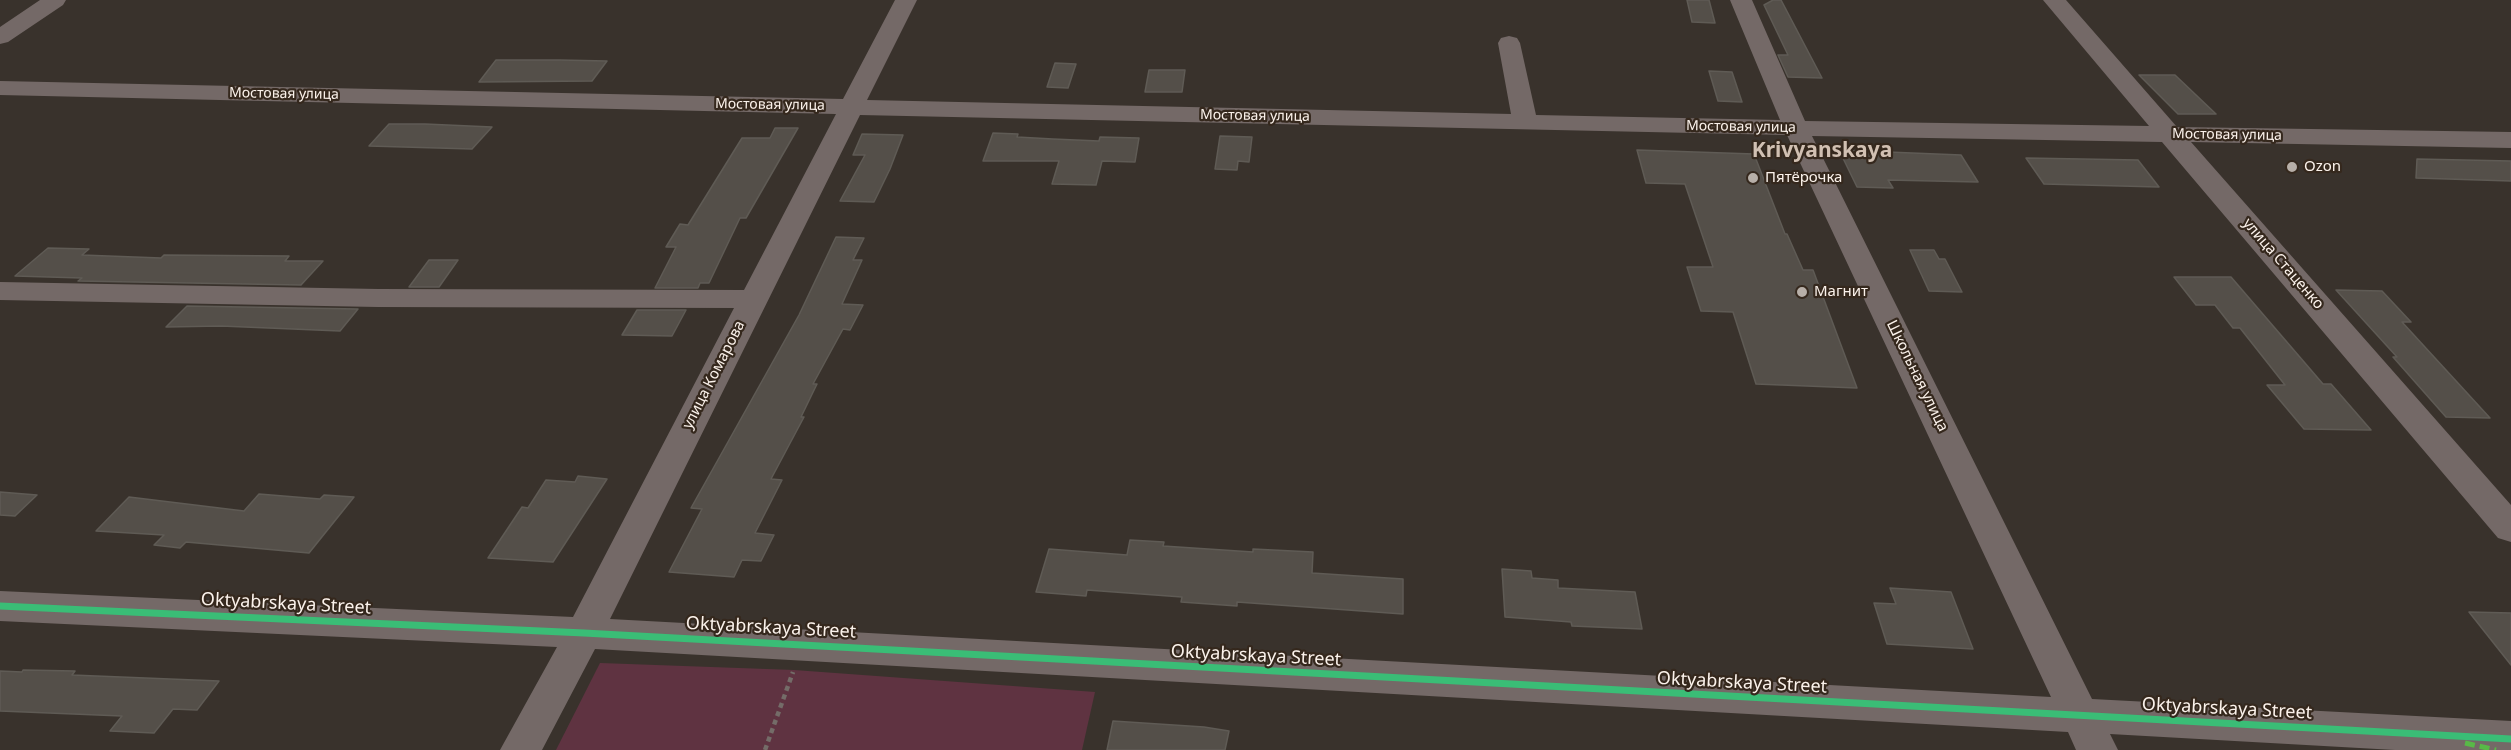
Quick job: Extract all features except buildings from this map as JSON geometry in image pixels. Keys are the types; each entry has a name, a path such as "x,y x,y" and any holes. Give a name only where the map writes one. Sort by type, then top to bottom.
{"street":[{"path":"0,37 56,0"},
{"name":"улица Комарова","path":"521,750 584,633 906,0"},
{"name":"Школьная улица","path":"1741,0 1796,128 2089,733"},
{"name":"улица Стаценко","path":"2054,0 2511,529"},
{"path":"1509,43 1526,122"},
{"name":"Мостовая улица","path":"0,88 1796,128 2511,140"},
{"path":"0,291 378,298 752,299"},
{"name":"Oktyabrskaya Street","path":"0,606 802,645 2089,733 2511,739"}],"path":[{"path":"765,750 802,645"}],"shaded area":[{"path":"600,663 794,670 1095,692 1082,750 556,750"}],"marked path":[{"path":"2465,743 2496,750"}],"cycle path":[{"path":"0,606 584,633 2511,739"}],"place":[{"name":"Ozon","path":"2292,167"},
{"name":"Пятёрочка","path":"1753,178"},
{"name":"Магнит","path":"1802,292"}],"district":[{"name":"Krivyanskaya","path":"1822,151"}]}
